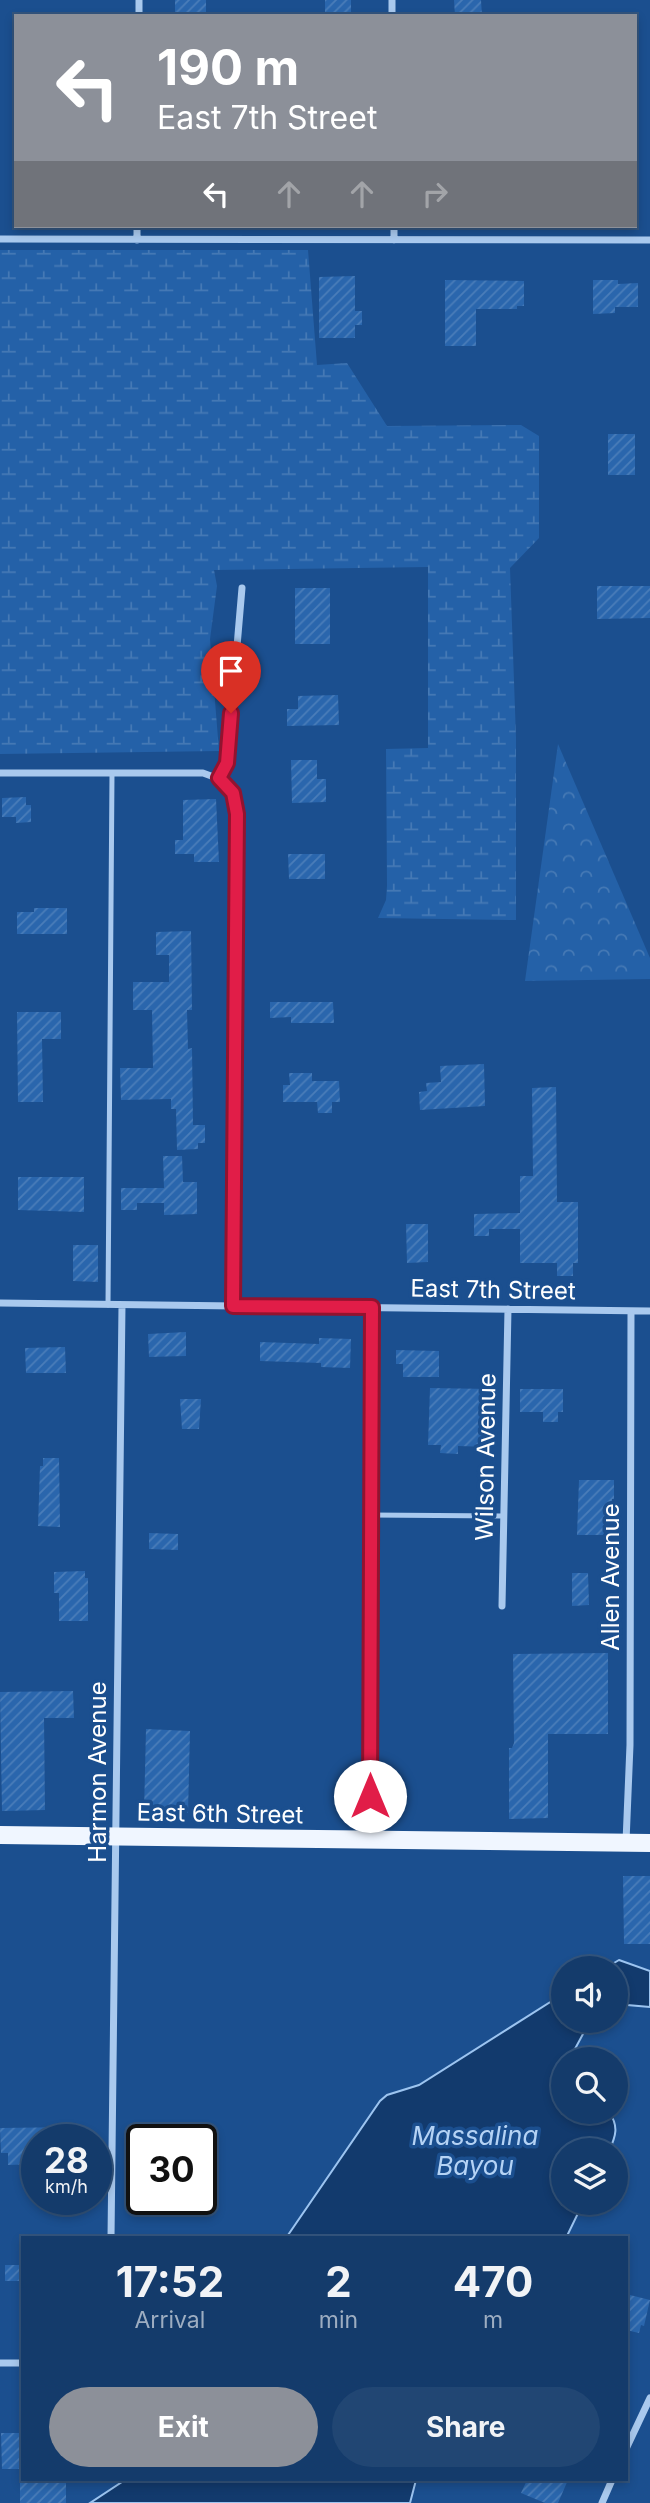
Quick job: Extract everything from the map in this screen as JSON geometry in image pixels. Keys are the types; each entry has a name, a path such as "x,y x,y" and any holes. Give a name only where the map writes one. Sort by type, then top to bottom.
{"main road":[{"name":"East 6th Street","path":"0,1836 650,1843"}],"street":[{"path":"137,228 137,240"},
{"path":"394,228 394,240"},
{"path":"0,239 650,240"},
{"path":"219,778 227,763 242,588"},
{"path":"0,773 203,773 219,778 233,793 237,814 233,1306"},
{"name":"East 7th Street","path":"0,1303 650,1311"},
{"name":"Harmon Avenue","path":"111,2236 122,1305"},
{"path":"370,1840 372,1307"},
{"name":"Wilson Avenue","path":"502,1606 508,1309"},
{"name":"Allen Avenue","path":"626,1842 630,1745 631,1311"},
{"path":"0,2363 21,2363"},
{"path":"628,2445 650,2398"},
{"path":"602,2503 612,2481"}],"lane":[{"path":"108,1305 112,774"},
{"path":"370,1515 503,1516"}],"green space":[{"path":"0,250 308,250 317,365 347,363 387,426 521,425 539,436 539,538 510,568 516,738 516,920 378,918 386,900 387,886 386,749 428,748 428,567 214,570 217,586 210,639 219,751 0,754"},
{"path":"558,744 650,958 650,979 525,981"}],"water":[{"path":"628,1963 650,1971 650,2007 628,2005"},
{"name":"Massalina Bayou","path":"551,2002 551,2033 584,2033 576,2047 551,2047 551,2124 614,2124 615,2131 614,2138 551,2138 551,2215 577,2215 567,2236 287,2236 380,2101 387,2095 419,2085"},
{"path":"123,2481 416,2481 410,2503 90,2503"}],"building":[{"path":"175,0 206,0 206,14 175,14"},
{"path":"325,0 351,0 351,14 325,14"},
{"path":"454,0 481,0 482,14 455,14"},
{"path":"355,276 355,311 362,311 362,325 355,325 355,338 319,338 319,277"},
{"path":"445,280 524,281 524,306 517,306 517,309 476,309 476,346 445,346"},
{"path":"593,280 618,280 618,284 638,283 638,307 615,307 615,313 593,314"},
{"path":"608,434 635,434 635,475 608,475"},
{"path":"597,586 650,586 650,618 597,619"},
{"path":"295,588 330,588 330,644 295,644"},
{"path":"338,695 339,725 287,726 287,709 298,709 298,696"},
{"path":"291,760 317,760 317,779 326,779 326,802 292,803"},
{"path":"26,797 26,805 31,805 31,822 16,823 16,817 2,817 2,798"},
{"path":"216,799 219,862 194,862 194,854 175,854 175,840 183,840 183,800"},
{"path":"288,854 325,854 325,879 289,879"},
{"path":"34,908 67,908 67,934 17,934 17,912 34,912"},
{"path":"191,931 192,1010 187,1010 188,1049 192,1048 193,1125 205,1125 205,1143 198,1143 198,1149 177,1150 176,1109 171,1109 171,1099 121,1100 120,1068 153,1068 152,1010 133,1010 133,982 169,982 169,955 156,955 156,932"},
{"path":"270,1002 333,1002 334,1023 291,1023 291,1017 270,1018"},
{"path":"17,1012 61,1012 61,1039 42,1039 43,1102 18,1102"},
{"path":"484,1064 485,1106 420,1110 419,1092 427,1091 426,1083 441,1082 440,1066"},
{"path":"289,1073 312,1073 312,1081 339,1081 340,1102 332,1102 332,1113 318,1113 317,1102 283,1102 283,1085 290,1085"},
{"path":"556,1087 557,1202 578,1202 578,1263 573,1263 573,1276 557,1276 557,1263 520,1263 520,1229 489,1229 489,1236 474,1236 474,1214 520,1213 520,1176 533,1176 532,1088"},
{"path":"163,1156 182,1156 183,1182 197,1182 197,1214 164,1215 164,1203 137,1203 137,1210 121,1210 121,1188 164,1188"},
{"path":"18,1177 84,1177 84,1212 18,1210"},
{"path":"406,1224 428,1224 428,1262 407,1263"},
{"path":"73,1245 98,1245 98,1282 73,1281"},
{"path":"186,1332 186,1356 149,1357 148,1334"},
{"path":"319,1338 351,1339 350,1368 321,1367 321,1363 260,1361 260,1342 319,1344"},
{"path":"65,1347 66,1373 26,1373 25,1348"},
{"path":"396,1350 439,1351 439,1377 403,1377 403,1364 396,1364"},
{"path":"430,1388 491,1389 489,1447 458,1446 458,1454 440,1453 441,1445 428,1445"},
{"path":"520,1389 563,1389 563,1412 558,1412 558,1422 543,1422 543,1412 520,1412"},
{"path":"180,1399 201,1399 199,1429 182,1429"},
{"path":"43,1458 59,1458 60,1527 38,1526 40,1466 43,1466"},
{"path":"579,1480 614,1480 612,1535 577,1535"},
{"path":"149,1533 178,1534 178,1550 149,1549"},
{"path":"85,1571 85,1578 88,1578 88,1621 59,1621 59,1593 54,1593 54,1572"},
{"path":"572,1573 588,1573 589,1605 572,1606"},
{"path":"608,1653 608,1734 548,1734 548,1818 509,1819 509,1748 512,1748 514,1743 513,1654"},
{"path":"73,1691 74,1718 44,1718 45,1810 2,1811 0,1692"},
{"path":"146,1729 190,1731 188,1813 144,1812"},
{"path":"623,1876 650,1876 650,1944 624,1944"},
{"path":"0,2128 21,2128 21,2165 8,2165 8,2153 1,2153"},
{"path":"5,2265 21,2265 21,2281 5,2281"},
{"path":"628,2294 650,2300 644,2326 641,2325 639,2333 628,2330"},
{"path":"1,2433 21,2433 21,2469 2,2469"},
{"path":"20,2481 66,2481 66,2503 20,2503"},
{"path":"527,2481 568,2481 558,2503 545,2503 521,2493"}],"route":[{"path":"231,713 227,763 219,778 233,793 237,814 233,1306 372,1307 370,1796"}]}
